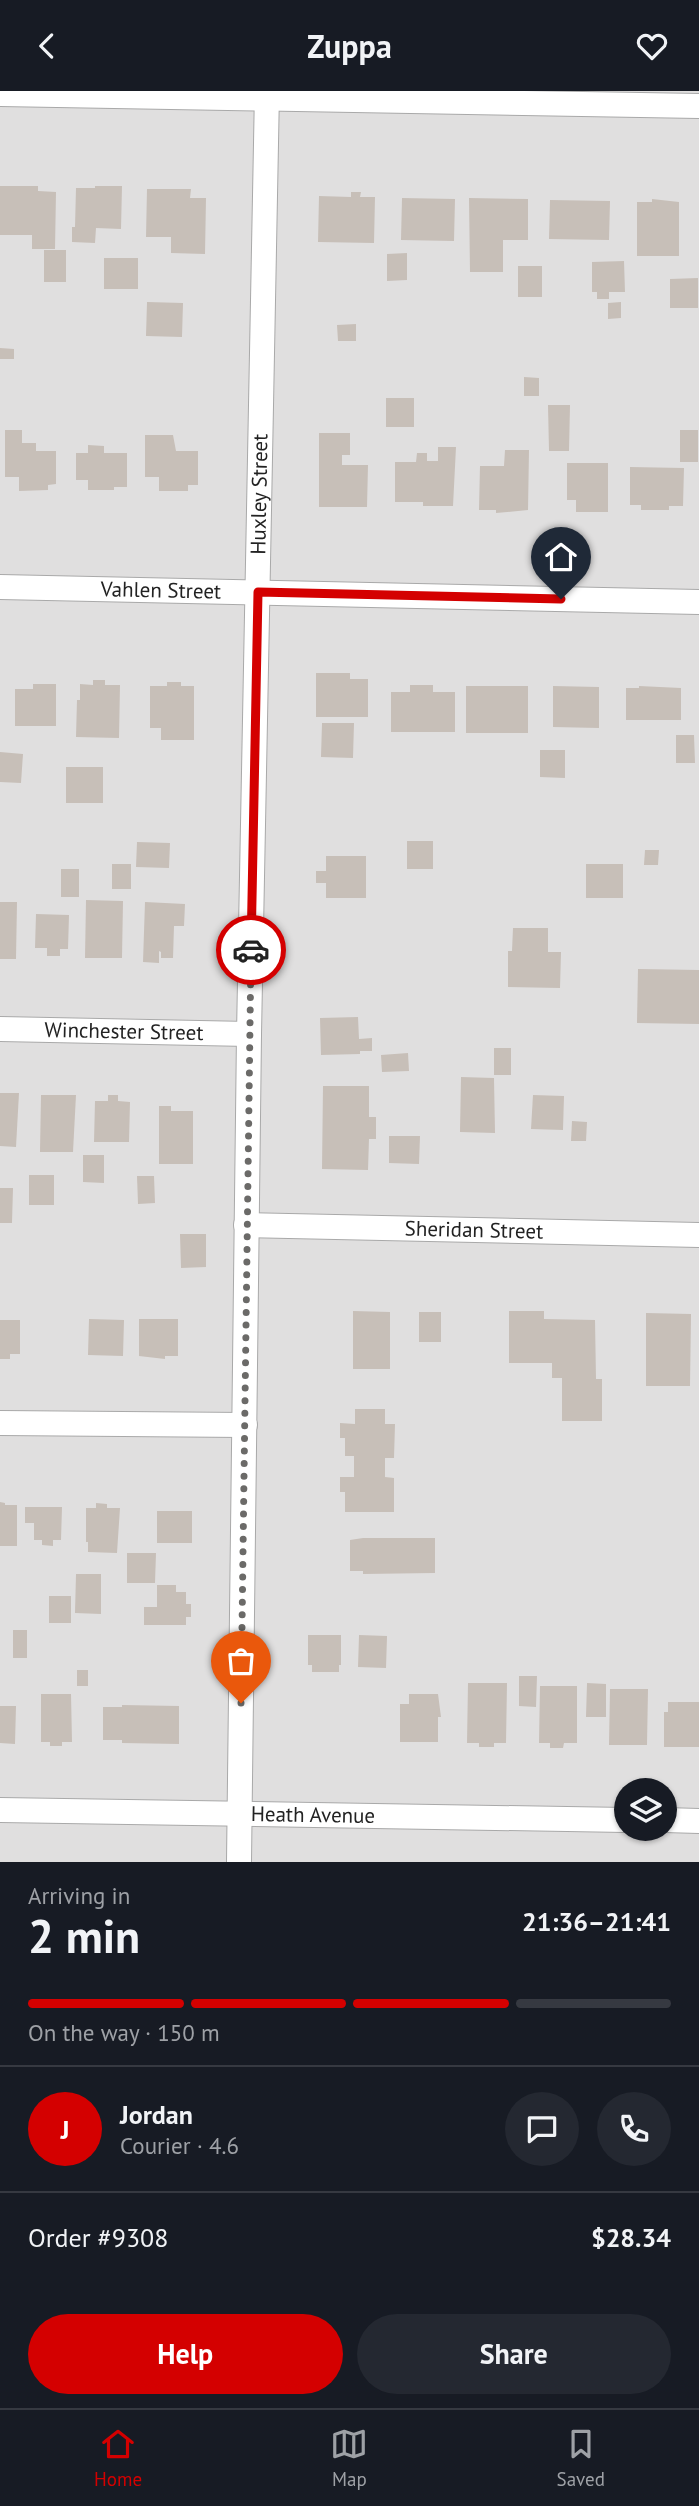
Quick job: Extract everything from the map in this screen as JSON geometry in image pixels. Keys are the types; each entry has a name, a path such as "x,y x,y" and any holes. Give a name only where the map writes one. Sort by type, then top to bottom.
{"street":[{"path":"0,94 267,95 699,106"},
{"name":"Huxley Street","path":"239,1862 249,1034 267,95"},
{"name":"Vahlen Street","path":"0,587 699,602"},
{"name":"Winchester Street","path":"0,1029 249,1034"},
{"name":"Sheridan Street","path":"246,1225 699,1235"},
{"path":"0,1423 245,1425"},
{"name":"Heath Avenue","path":"0,1810 614,1820"},
{"path":"677,1820 699,1821"}],"shaded area":[{"path":"0,91 699,91 699,1862 0,1862"}],"building":[{"path":"0,186 38,186 38,191 56,192 55,249 32,249 32,235 0,235"},
{"path":"122,186 121,229 96,228 95,243 72,242 76,188"},
{"path":"147,189 191,189 190,198 206,198 205,254 171,253 171,237 146,237"},
{"path":"351,192 361,192 360,197 375,197 374,243 318,242 319,196 351,197"},
{"path":"402,198 455,199 454,241 401,240"},
{"path":"469,198 528,199 528,240 503,240 503,272 470,272"},
{"path":"652,199 679,202 679,256 637,256 637,202 652,202"},
{"path":"550,200 610,201 609,240 549,239"},
{"path":"44,250 66,250 66,282 44,282"},
{"path":"407,253 407,280 387,281 387,254"},
{"path":"104,258 138,258 138,289 104,289"},
{"path":"624,261 625,292 609,292 609,299 597,299 597,292 592,292 592,262"},
{"path":"518,266 542,266 542,297 518,297"},
{"path":"698,278 698,308 670,308 670,279"},
{"path":"147,302 183,303 182,337 146,336"},
{"path":"621,302 621,318 608,319 608,303"},
{"path":"356,324 356,341 338,341 337,325"},
{"path":"0,348 14,349 14,359 0,359"},
{"path":"524,377 539,378 539,396 524,396"},
{"path":"386,398 414,398 414,427 386,427"},
{"path":"548,405 570,405 569,451 549,451"},
{"path":"5,430 22,430 22,443 36,443 36,451 56,451 56,484 48,485 48,490 19,491 19,477 5,477"},
{"path":"680,430 698,430 698,462 680,462"},
{"path":"319,433 350,433 350,455 342,455 342,465 368,465 367,507 319,507"},
{"path":"145,435 173,435 176,451 198,451 198,485 188,485 188,491 159,491 159,477 145,477"},
{"path":"88,445 104,446 104,453 127,453 127,487 88,490 88,480 76,480 76,453 88,453"},
{"path":"438,447 456,447 453,506 395,502 395,462 416,462 417,453 427,453 427,461 438,461"},
{"path":"505,450 529,450 528,510 496,513 496,510 479,510 480,466 504,466"},
{"path":"567,463 608,463 608,512 576,512 576,500 567,500"},
{"path":"630,467 684,468 683,506 669,506 669,510 641,510 641,505 630,505"},
{"path":"316,673 350,673 350,679 368,679 368,717 316,717"},
{"path":"93,680 105,680 105,685 120,685 119,738 76,737 80,684 93,685"},
{"path":"167,682 194,686 194,740 161,740 161,728 150,728 150,686 167,686"},
{"path":"33,684 56,684 56,726 15,726 15,689 33,689"},
{"path":"410,685 433,685 433,692 455,692 455,732 391,732 391,692 410,692"},
{"path":"466,686 528,686 528,733 466,733"},
{"path":"553,686 599,687 599,728 553,727"},
{"path":"626,688 681,688 681,720 626,720"},
{"path":"322,723 354,723 353,758 321,757"},
{"path":"676,735 694,735 695,763 676,763"},
{"path":"540,750 565,750 565,778 540,777"},
{"path":"0,752 23,754 21,783 0,782"},
{"path":"66,767 103,767 103,803 66,803"},
{"path":"407,841 433,841 433,869 407,869"},
{"path":"137,842 170,843 169,868 136,867"},
{"path":"645,850 659,850 658,865 644,865"},
{"path":"326,856 366,856 366,898 326,898 326,883 316,883 316,871 326,871"},
{"path":"112,864 131,864 131,889 112,889"},
{"path":"586,864 623,864 623,898 586,898"},
{"path":"61,869 79,869 79,897 61,897"},
{"path":"86,900 123,901 122,958 85,958"},
{"path":"0,902 17,902 16,959 0,959"},
{"path":"145,902 185,904 184,926 174,926 173,958 161,958 159,951 159,963 143,962"},
{"path":"36,914 69,915 68,949 60,949 60,956 47,956 47,948 35,948"},
{"path":"513,928 548,928 548,952 561,952 560,988 508,987 508,951 512,951"},
{"path":"638,969 699,970 699,1024 637,1023"},
{"path":"358,1017 359,1039 372,1038 372,1051 321,1055 320,1018"},
{"path":"494,1048 511,1048 511,1075 494,1075"},
{"path":"408,1053 409,1071 382,1072 381,1055"},
{"path":"461,1077 494,1078 495,1133 460,1132"},
{"path":"323,1086 369,1086 369,1117 376,1117 376,1139 369,1139 368,1170 322,1169"},
{"path":"0,1093 19,1093 16,1147 0,1146"},
{"path":"41,1095 76,1095 73,1152 40,1152"},
{"path":"108,1095 118,1095 118,1101 130,1102 129,1142 94,1142 95,1101 108,1101"},
{"path":"533,1095 564,1096 563,1130 531,1129"},
{"path":"159,1106 171,1106 171,1111 193,1111 193,1164 159,1164"},
{"path":"572,1121 587,1122 586,1141 571,1141"},
{"path":"389,1136 420,1136 419,1164 389,1163"},
{"path":"83,1155 104,1155 104,1183 83,1182"},
{"path":"29,1175 54,1175 54,1205 29,1205"},
{"path":"137,1176 154,1176 155,1203 138,1204"},
{"path":"0,1188 13,1188 12,1223 0,1223"},
{"path":"180,1234 206,1234 206,1267 181,1268"},
{"path":"353,1311 390,1312 390,1369 353,1369"},
{"path":"509,1311 544,1311 544,1319 595,1320 596,1379 602,1379 602,1421 562,1421 562,1378 552,1378 552,1363 509,1363"},
{"path":"419,1312 441,1312 441,1342 419,1342"},
{"path":"646,1313 691,1314 690,1386 646,1386"},
{"path":"89,1319 124,1320 123,1356 88,1355"},
{"path":"139,1319 178,1319 178,1356 165,1356 165,1359 139,1356"},
{"path":"0,1320 20,1320 20,1354 10,1354 10,1359 0,1359"},
{"path":"355,1409 385,1409 385,1424 395,1424 394,1458 385,1458 385,1477 394,1478 394,1512 345,1512 345,1492 340,1492 340,1477 354,1477 354,1456 345,1456 345,1438 340,1438 340,1423 355,1424"},
{"path":"0,1502 17,1505 17,1546 0,1546"},
{"path":"96,1503 107,1504 107,1508 120,1508 117,1553 88,1552 86,1508 96,1508"},
{"path":"25,1507 62,1507 61,1540 53,1540 53,1546 42,1545 42,1540 34,1540 34,1523 25,1523"},
{"path":"157,1511 192,1511 192,1543 157,1543"},
{"path":"435,1538 435,1573 363,1574 363,1571 350,1571 350,1540"},
{"path":"127,1553 156,1553 155,1583 127,1583"},
{"path":"76,1574 101,1574 101,1614 75,1613"},
{"path":"157,1585 176,1585 176,1592 186,1592 186,1604 191,1604 191,1617 186,1617 186,1625 144,1625 144,1607 157,1607"},
{"path":"49,1596 71,1596 71,1623 49,1623"},
{"path":"13,1630 27,1630 27,1658 13,1658"},
{"path":"308,1635 341,1635 339,1672 312,1672 312,1665 308,1665"},
{"path":"359,1635 387,1636 386,1668 358,1667"},
{"path":"77,1670 88,1670 88,1686 77,1686"},
{"path":"519,1676 537,1676 536,1707 519,1706"},
{"path":"468,1683 507,1683 506,1743 494,1743 494,1747 479,1747 479,1743 467,1743"},
{"path":"587,1683 606,1684 606,1717 586,1717"},
{"path":"540,1686 577,1686 577,1743 564,1743 563,1748 550,1748 550,1743 539,1743"},
{"path":"610,1689 648,1689 647,1745 609,1745"},
{"path":"41,1694 71,1694 72,1742 62,1742 62,1746 50,1746 50,1742 41,1742"},
{"path":"409,1694 438,1694 441,1717 438,1717 438,1742 400,1742 400,1704 409,1704"},
{"path":"668,1702 699,1702 699,1747 664,1747 664,1712 668,1712"},
{"path":"0,1706 16,1706 15,1744 0,1743"},
{"path":"179,1706 179,1744 103,1740 103,1707"}],"way so far":[{"path":"241,1703 251,950"}],"route":[{"path":"251,950 258,592 561,599"}]}
